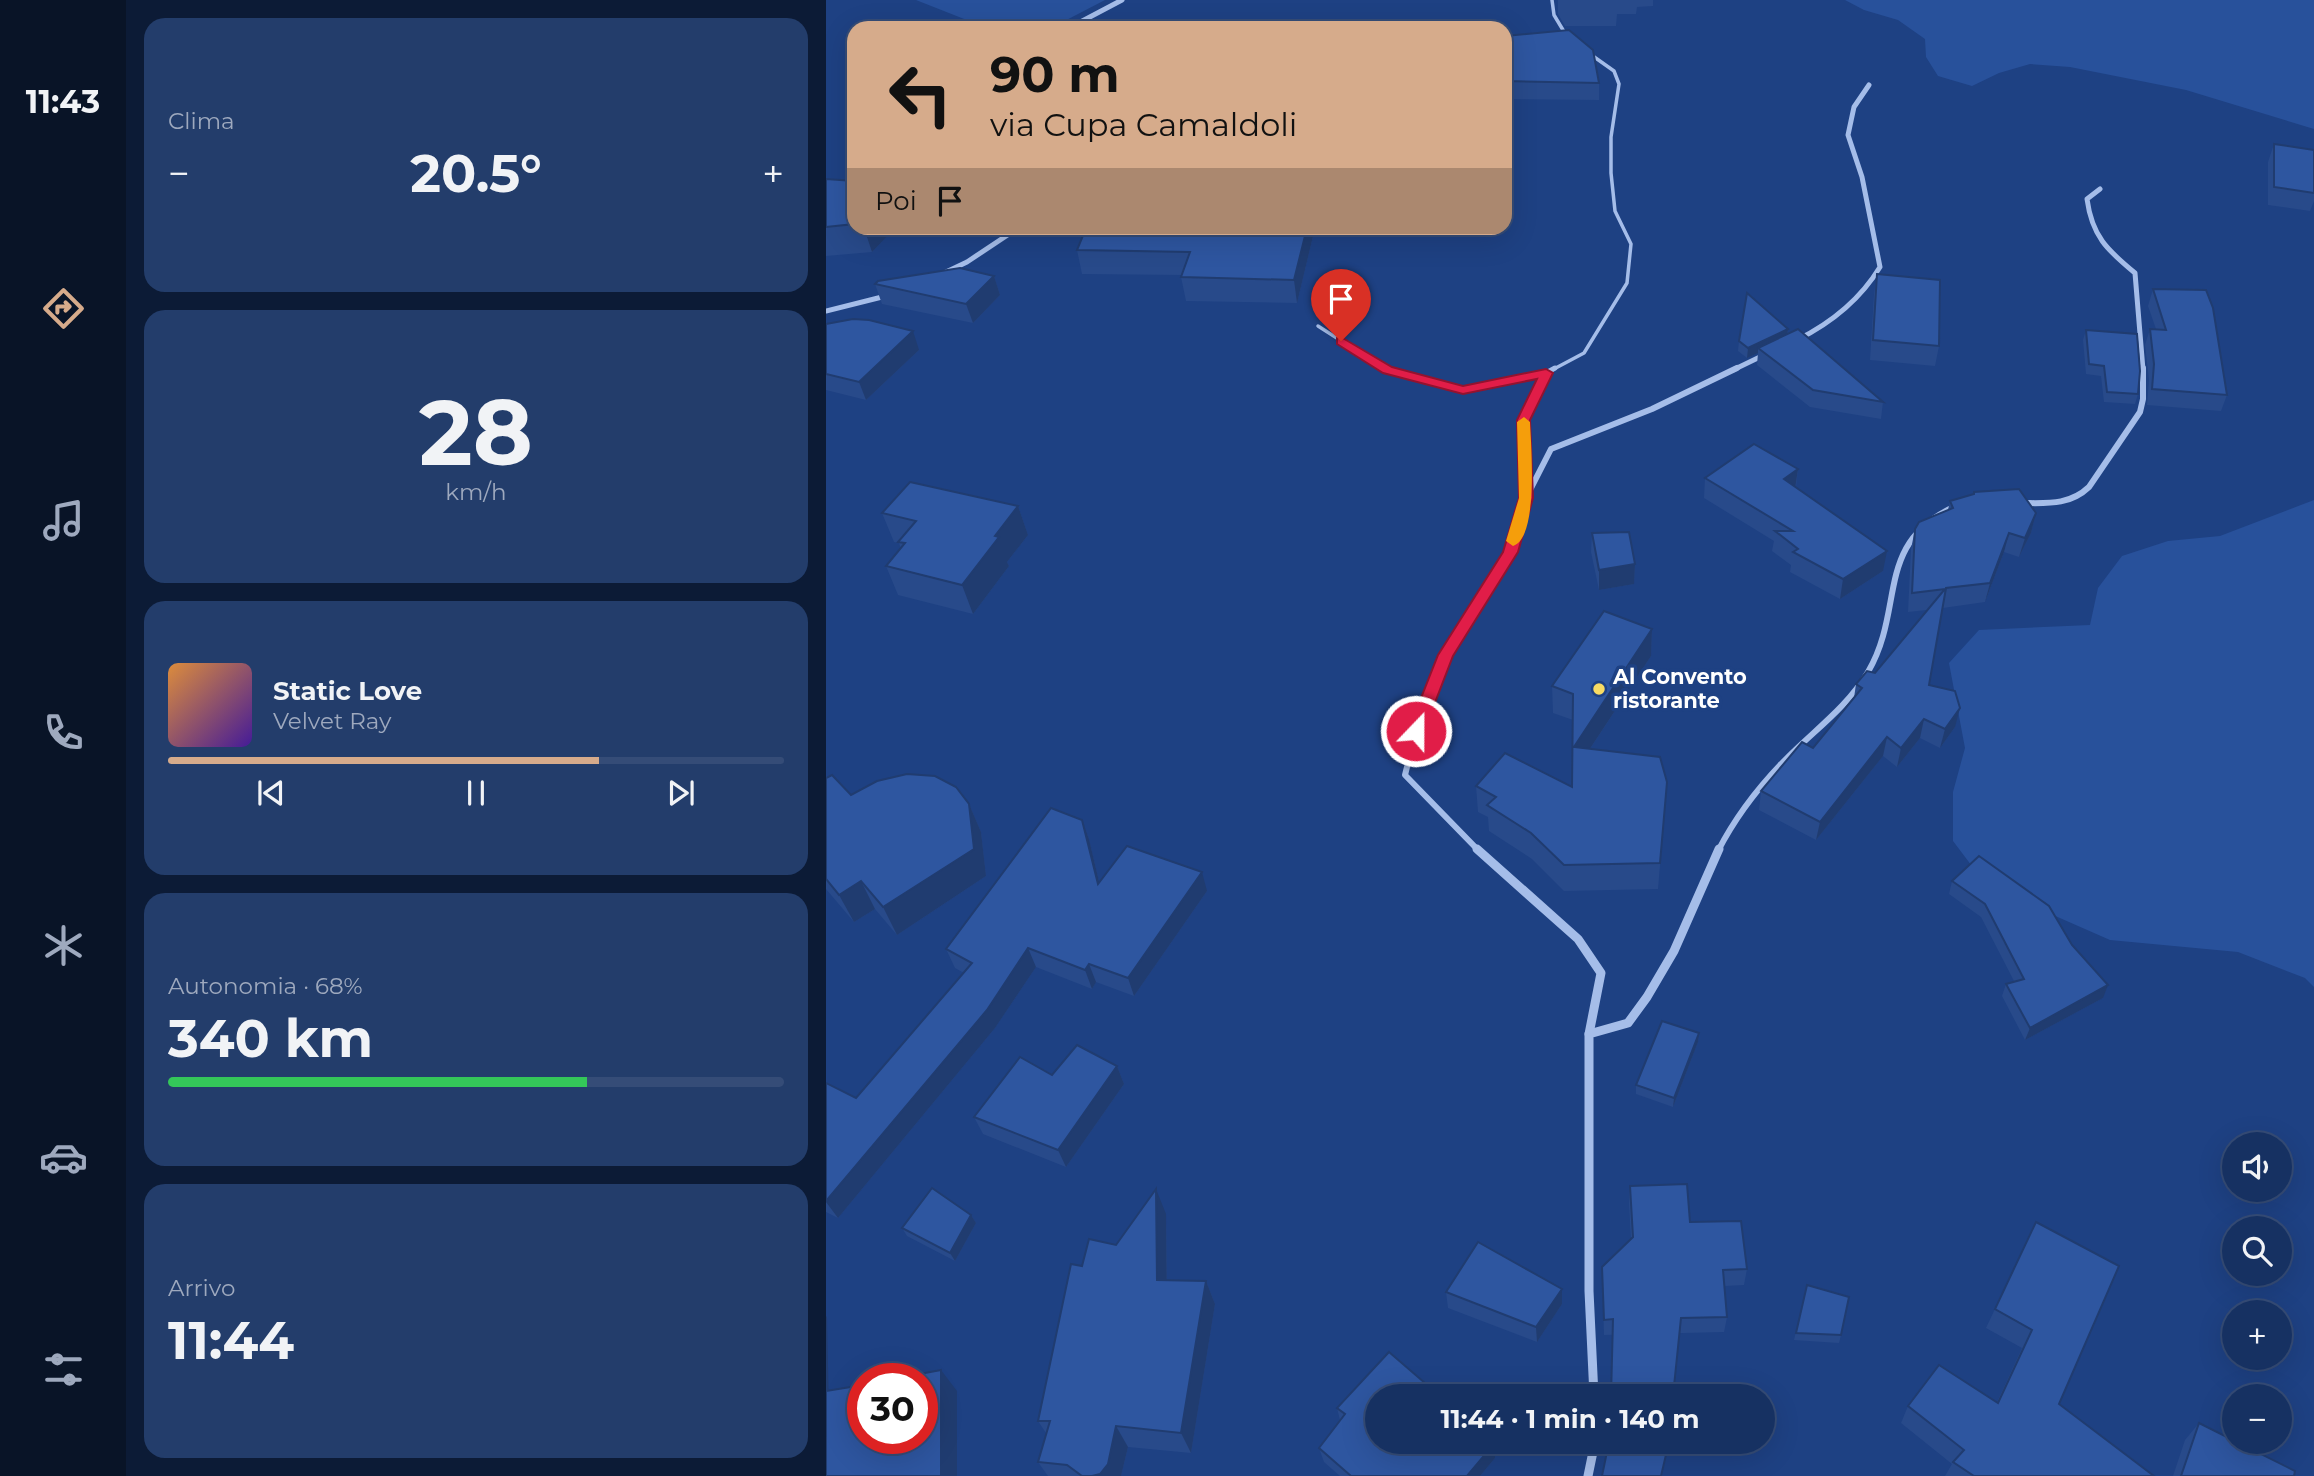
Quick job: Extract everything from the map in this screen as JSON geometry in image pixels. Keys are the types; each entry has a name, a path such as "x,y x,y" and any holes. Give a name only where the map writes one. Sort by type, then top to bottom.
{"street":[{"path":"1082,21 1122,0"},
{"path":"1792,342 1816,331 1870,286 1880,267 1862,177 1848,135 1854,107 1870,85"},
{"path":"2006,503 2071,502 2088,490 2130,433 2141,409 2145,393 2134,296 2135,273 2112,254 2090,223 2087,199 2099,189"},
{"path":"935,278 967,262 1008,235"},
{"path":"826,311 892,294"},
{"path":"1593,1384 1589,1291 1589,1034 1601,973 1578,939 1497,869 1405,775 1416,731 1446,655 1510,552 1526,498 1551,449 1652,409 1768,353"},
{"path":"1526,498 1524,420 1546,373"},
{"path":"1589,1034 1628,1023 1664,970 1717,850 1738,816 1791,754 1844,708 1876,657 1892,601 1901,552 1919,526 1941,511 1960,505"},
{"path":"1588,1476 1593,1454"}],"lane":[{"path":"1552,0 1553,15 1565,35 1575,42"},
{"path":"1318,326 1387,370 1463,390 1546,373 1584,353 1627,283 1631,244 1615,211 1611,173 1611,137 1619,98 1619,83 1614,71 1585,50"}],"shaded area":[{"path":"916,0 1105,0 1064,21 969,21"},
{"path":"1845,0 2314,0 2314,129 2186,90 2070,67 2030,64 1999,73 1972,86 1938,76 1926,57 1925,39 1898,20 1864,10"},
{"path":"2314,500 2314,987 2305,978 2238,952 2110,940 1987,886 1953,841 1953,792 1965,748 1949,663 1979,630 2090,625 2098,588 2122,556 2168,541 2220,536"}],"building":[{"path":"1569,30 1593,50 1599,83 1512,81 1512,35"},
{"path":"2274,144 2314,150 2314,193 2274,187"},
{"path":"826,179 847,180 847,225 826,227"},
{"path":"1083,235 1305,235 1294,280 1181,277 1190,252 1077,250"},
{"path":"960,268 994,276 966,304 875,284 878,281"},
{"path":"1877,274 1940,280 1939,346 1873,340"},
{"path":"2153,289 2206,290 2213,308 2227,395 2152,389 2154,364 2150,329 2166,330"},
{"path":"1747,293 1788,329 1748,348 1739,341"},
{"path":"853,319 869,320 913,331 859,382 826,374 826,324"},
{"path":"1798,329 1883,402 1813,390 1758,348"},
{"path":"2086,330 2137,334 2140,371 2138,394 2107,392 2104,366 2089,364"},
{"path":"1754,444 1798,469 1784,479 1887,551 1843,579 1793,552 1798,549 1775,531 1793,531 1705,478"},
{"path":"910,482 1018,506 995,536 999,537 962,585 886,566 905,543 898,542 916,521 882,513"},
{"path":"2019,489 2036,513 2025,538 2009,533 1990,583 1946,588 1929,685 1955,691 1960,708 1945,729 1924,719 1901,748 1887,737 1820,822 1761,791 1802,742 1813,748 1862,688 1856,684 1867,671 1875,673 1945,589 1912,593 1915,529 1919,522 1953,508 1950,501 1974,492"},
{"path":"1629,532 1635,564 1599,570 1592,533"},
{"path":"1604,611 1652,629 1574,747 1660,757 1667,782 1660,863 1564,865 1531,833 1487,805 1496,797 1476,786 1505,753 1572,787 1573,694 1552,686"},
{"path":"907,774 935,776 956,787 969,804 974,849 883,907 861,881 839,895 826,879 826,778 832,775 851,795 877,781"},
{"path":"1051,808 1082,820 1098,884 1127,846 1202,872 1128,978 1089,964 1085,970 1028,948 987,1010 826,1201 826,1083 856,1098 972,963 946,949"},
{"path":"1979,856 2049,906 2072,945 2108,985 2030,1028 2006,984 2024,979 1985,904 1952,881"},
{"path":"1662,1021 1699,1033 1674,1098 1636,1085"},
{"path":"1077,1045 1117,1066 1058,1150 974,1117 1020,1057 1052,1075"},
{"path":"1687,1184 1690,1222 1741,1221 1747,1269 1723,1270 1727,1317 1681,1318 1674,1384 1611,1384 1613,1319 1604,1320 1602,1267 1633,1237 1630,1186"},
{"path":"932,1188 971,1215 950,1253 902,1228"},
{"path":"1156,1189 1157,1280 1206,1281 1181,1433 1116,1426 1108,1464 1100,1474 1092,1476 1082,1476 1067,1465 1038,1462 1050,1421 1038,1421 1071,1264 1082,1266 1089,1239 1116,1245"},
{"path":"2036,1222 2119,1266 2059,1404 2154,1476 1974,1476 1953,1462 1964,1450 1908,1406 1939,1365 1998,1403 2032,1330 1995,1309"},
{"path":"1478,1242 1562,1289 1536,1327 1446,1292"},
{"path":"1807,1285 1849,1297 1841,1335 1796,1333"},
{"path":"1389,1352 1426,1384 1365,1384 1365,1454 1486,1454 1467,1476 1351,1476 1319,1448 1345,1414 1337,1408"},
{"path":"941,1370 941,1476 826,1476 826,1391 847,1388 847,1454 938,1454 938,1371"},
{"path":"2199,1423 2222,1434 2222,1454 2261,1454 2295,1471 2294,1476 2181,1476"},
{"path":"1607,1454 1666,1454 1661,1476 1602,1476"}],"slow traffic":[{"path":"1513,541 1526,498 1524,422"}],"place":[{"name":"Al Convento ristorante","path":"1599,689"}],"route":[{"path":"1341,341 1387,370 1463,390 1546,373 1524,420 1526,498 1510,552 1446,655 1416,731"}]}
